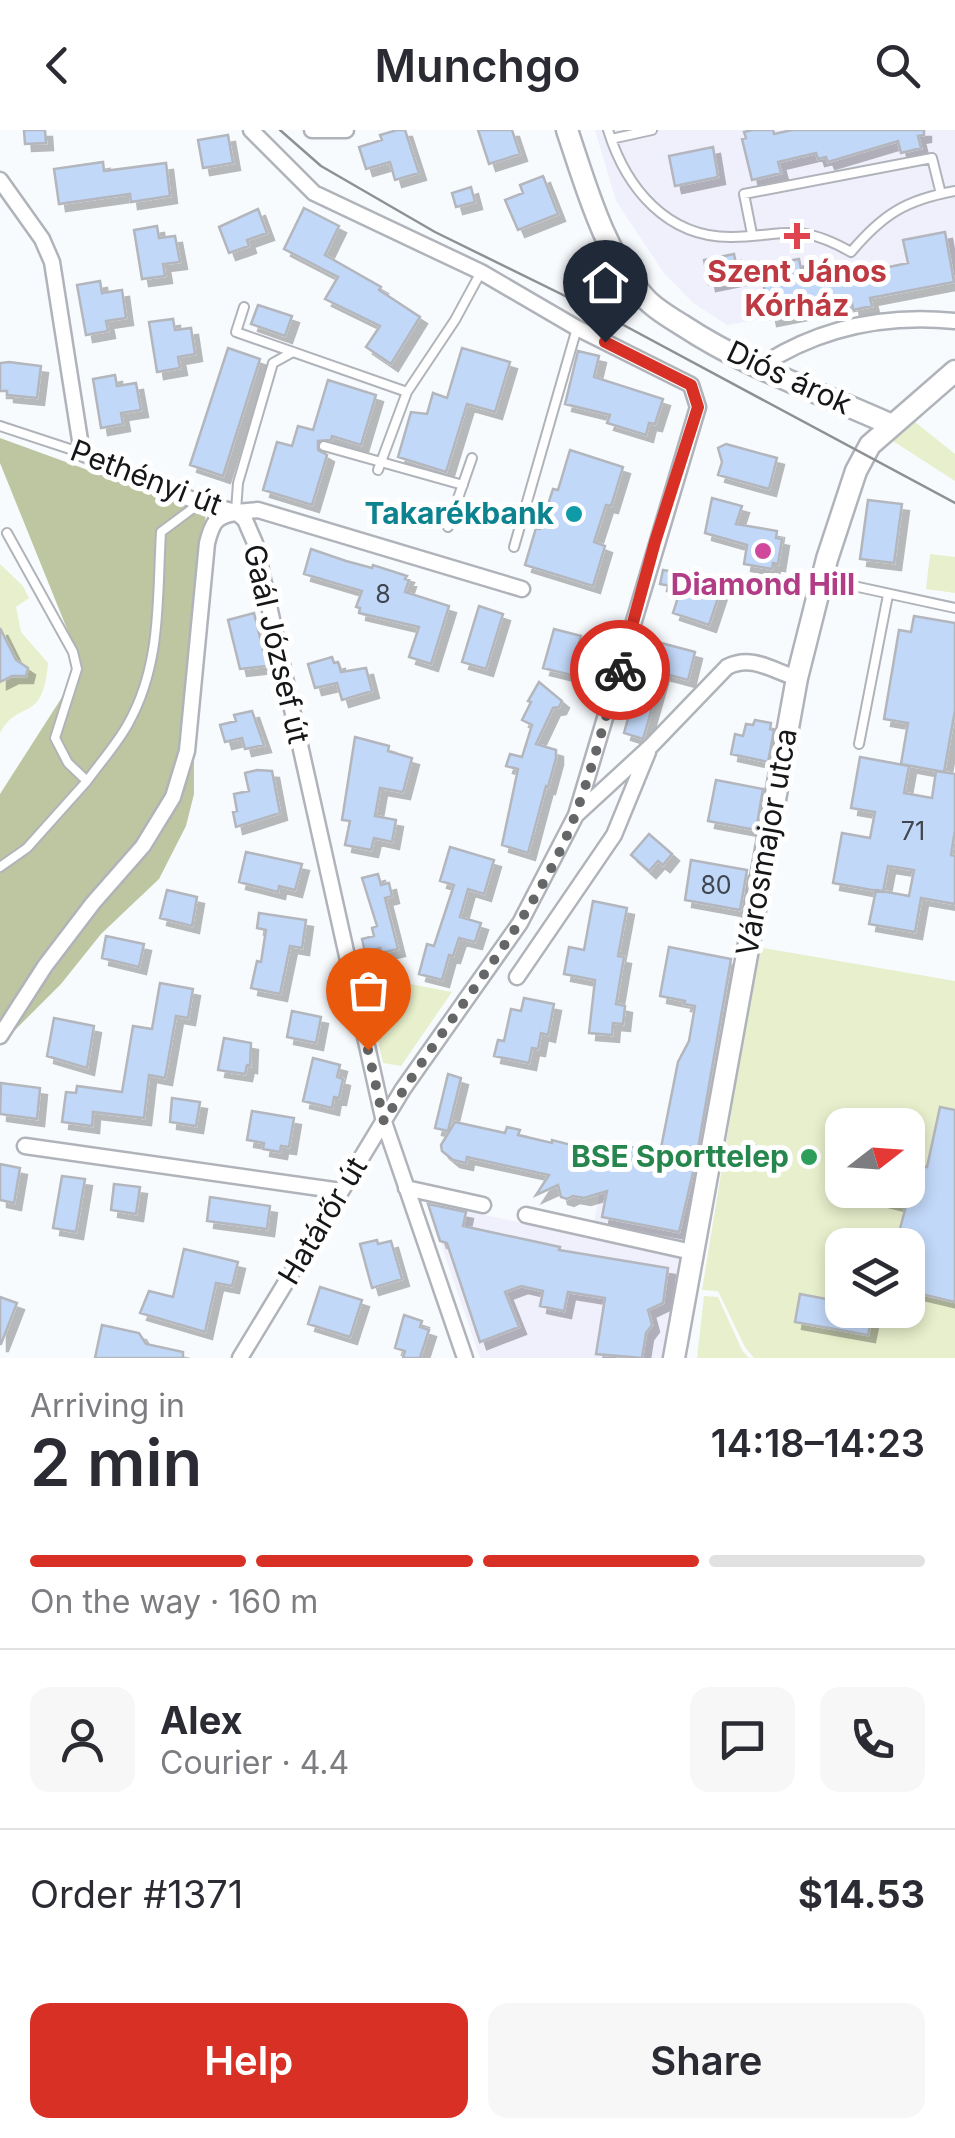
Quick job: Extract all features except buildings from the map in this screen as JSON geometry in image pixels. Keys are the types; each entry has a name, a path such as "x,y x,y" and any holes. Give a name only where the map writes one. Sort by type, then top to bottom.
{"street":[{"path":"250,130 314,194 480,272 577,328 691,385 698,407 576,816"},
{"path":"312,130 346,130"},
{"name":"Diós árok","path":"567,130 604,232 642,296 697,335 759,367 892,425"},
{"path":"0,180 42,239 52,262 82,453"},
{"path":"759,367 799,344 837,329 923,318 955,321"},
{"name":"Városmajor utca","path":"674,1358 797,678 822,579 861,459 870,445 955,372"},
{"name":"Pethényi út","path":"82,453 200,503 236,512 258,510 522,589"},
{"name":"Gaál József út","path":"0,1036 93,903 143,846 172,796 188,751 206,543 212,524 220,515 236,512 254,543 384,1122 466,1358"},
{"name":"Határőr út","path":"240,1358 384,1122 520,922 576,816 728,667 738,661 752,662 797,678"},
{"name":"Határőr út","path":"517,976 614,836 650,747"},
{"path":"24,1146 341,1191"},
{"path":"406,1188 483,1205"},
{"path":"526,1215 692,1252"}],"lane":[{"path":"652,130 610,134 625,175 646,202 673,222 700,234 734,237 804,232 826,238 851,252 874,224 891,212 955,192"},
{"path":"752,234 744,194 932,158 941,194"},
{"path":"379,466 407,392 455,320 480,272"},
{"path":"244,307 236,332 407,392"},
{"path":"514,547 577,328"},
{"path":"236,512 238,482 273,363 293,352"},
{"name":"Pethényi út","path":"0,426 82,453"},
{"path":"324,446 379,466 463,484"},
{"path":"448,527 472,458"},
{"path":"416,482 422,473"},
{"path":"0,867 27,848 87,782 128,725 148,681 156,642 161,532 200,503"},
{"path":"6,534 73,652 77,669 55,738 68,763 87,782"},
{"path":"822,579 955,608"},
{"path":"860,744 888,595"}],"shaded area":[{"name":"Szent János Kórház","path":"595,130 955,130 955,281 871,298 871,306 853,310 851,303 727,325 693,303 663,272 616,201"},
{"path":"610,1143 698,1160 663,1358 480,1358 427,1203 591,1237"}],"green space":[{"path":"915,422 955,454 955,481 893,441"},
{"path":"0,438 206,513 194,619 194,794 186,826 159,879 101,934 61,984 0,1045 0,794 82,666 0,463"},
{"path":"930,554 955,557 955,593 926,589"},
{"path":"0,564 23,586 29,598 16,607 21,632 48,663 36,703 7,722 0,733"},
{"name":"BSE Sporttelep","path":"758,947 955,981 955,1358 754,1358 718,1291 702,1290"},
{"path":"363,975 452,992 401,1066 383,1063"},
{"path":"704,1296 718,1297 749,1358 697,1358"}],"tram line":[{"path":"280,130 321,166 435,232 616,321 955,503"}],"way so far":[{"path":"368,1050 384,1122 520,922 553,864 576,816 620,670"}],"place":[{"name":"Szent János Kórház","path":"797,236"},
{"name":"Takarékbank","path":"574,514"},
{"name":"Diamond Hill","path":"763,551"},
{"name":"BSE Sporttelep","path":"809,1157"}],"route":[{"path":"605,342 691,385 698,407 620,670"}]}
